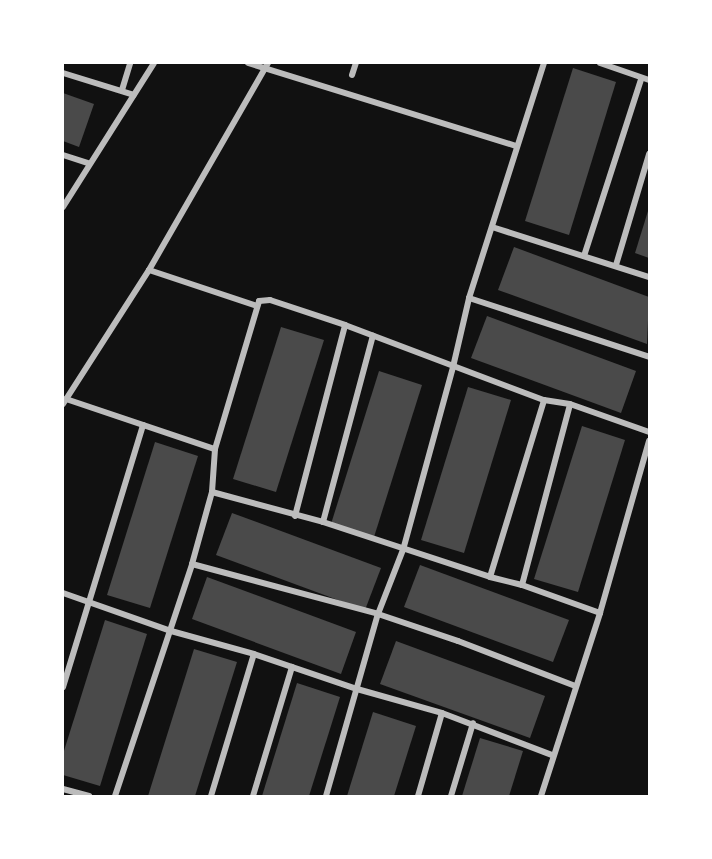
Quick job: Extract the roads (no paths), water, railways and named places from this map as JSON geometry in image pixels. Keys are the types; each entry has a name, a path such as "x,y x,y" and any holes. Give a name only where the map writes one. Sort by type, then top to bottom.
{"street":[{"path":"122,90 130,63"},
{"path":"63,207 154,63"},
{"path":"248,63 266,66 516,146"},
{"path":"352,75 356,63"},
{"path":"326,796 378,614 403,550 453,367 469,298 544,63"},
{"path":"600,63 649,80"},
{"path":"215,449 65,402 149,270 266,66"},
{"path":"63,73 134,95"},
{"path":"584,256 641,79"},
{"path":"616,265 649,154"},
{"path":"63,155 90,164"},
{"path":"492,226 649,277"},
{"path":"149,270 257,306"},
{"path":"469,298 649,357"},
{"path":"115,796 192,564 212,492 215,449 257,306 264,299 345,325 544,400 570,404 649,432"},
{"path":"295,516 345,325"},
{"path":"323,522 374,336"},
{"path":"490,578 544,400"},
{"path":"522,585 570,404"},
{"path":"63,687 143,425"},
{"path":"541,796 552,754 600,613 649,441"},
{"path":"212,492 323,522 490,578 522,585 600,613"},
{"path":"192,564 378,614 458,641 575,686"},
{"path":"63,593 89,600 171,631 254,654 357,689 473,723 552,754"},
{"path":"211,796 254,654"},
{"path":"253,796 292,667"},
{"path":"418,796 442,713"},
{"path":"451,796 473,723"},
{"path":"63,789 89,796"}]}
